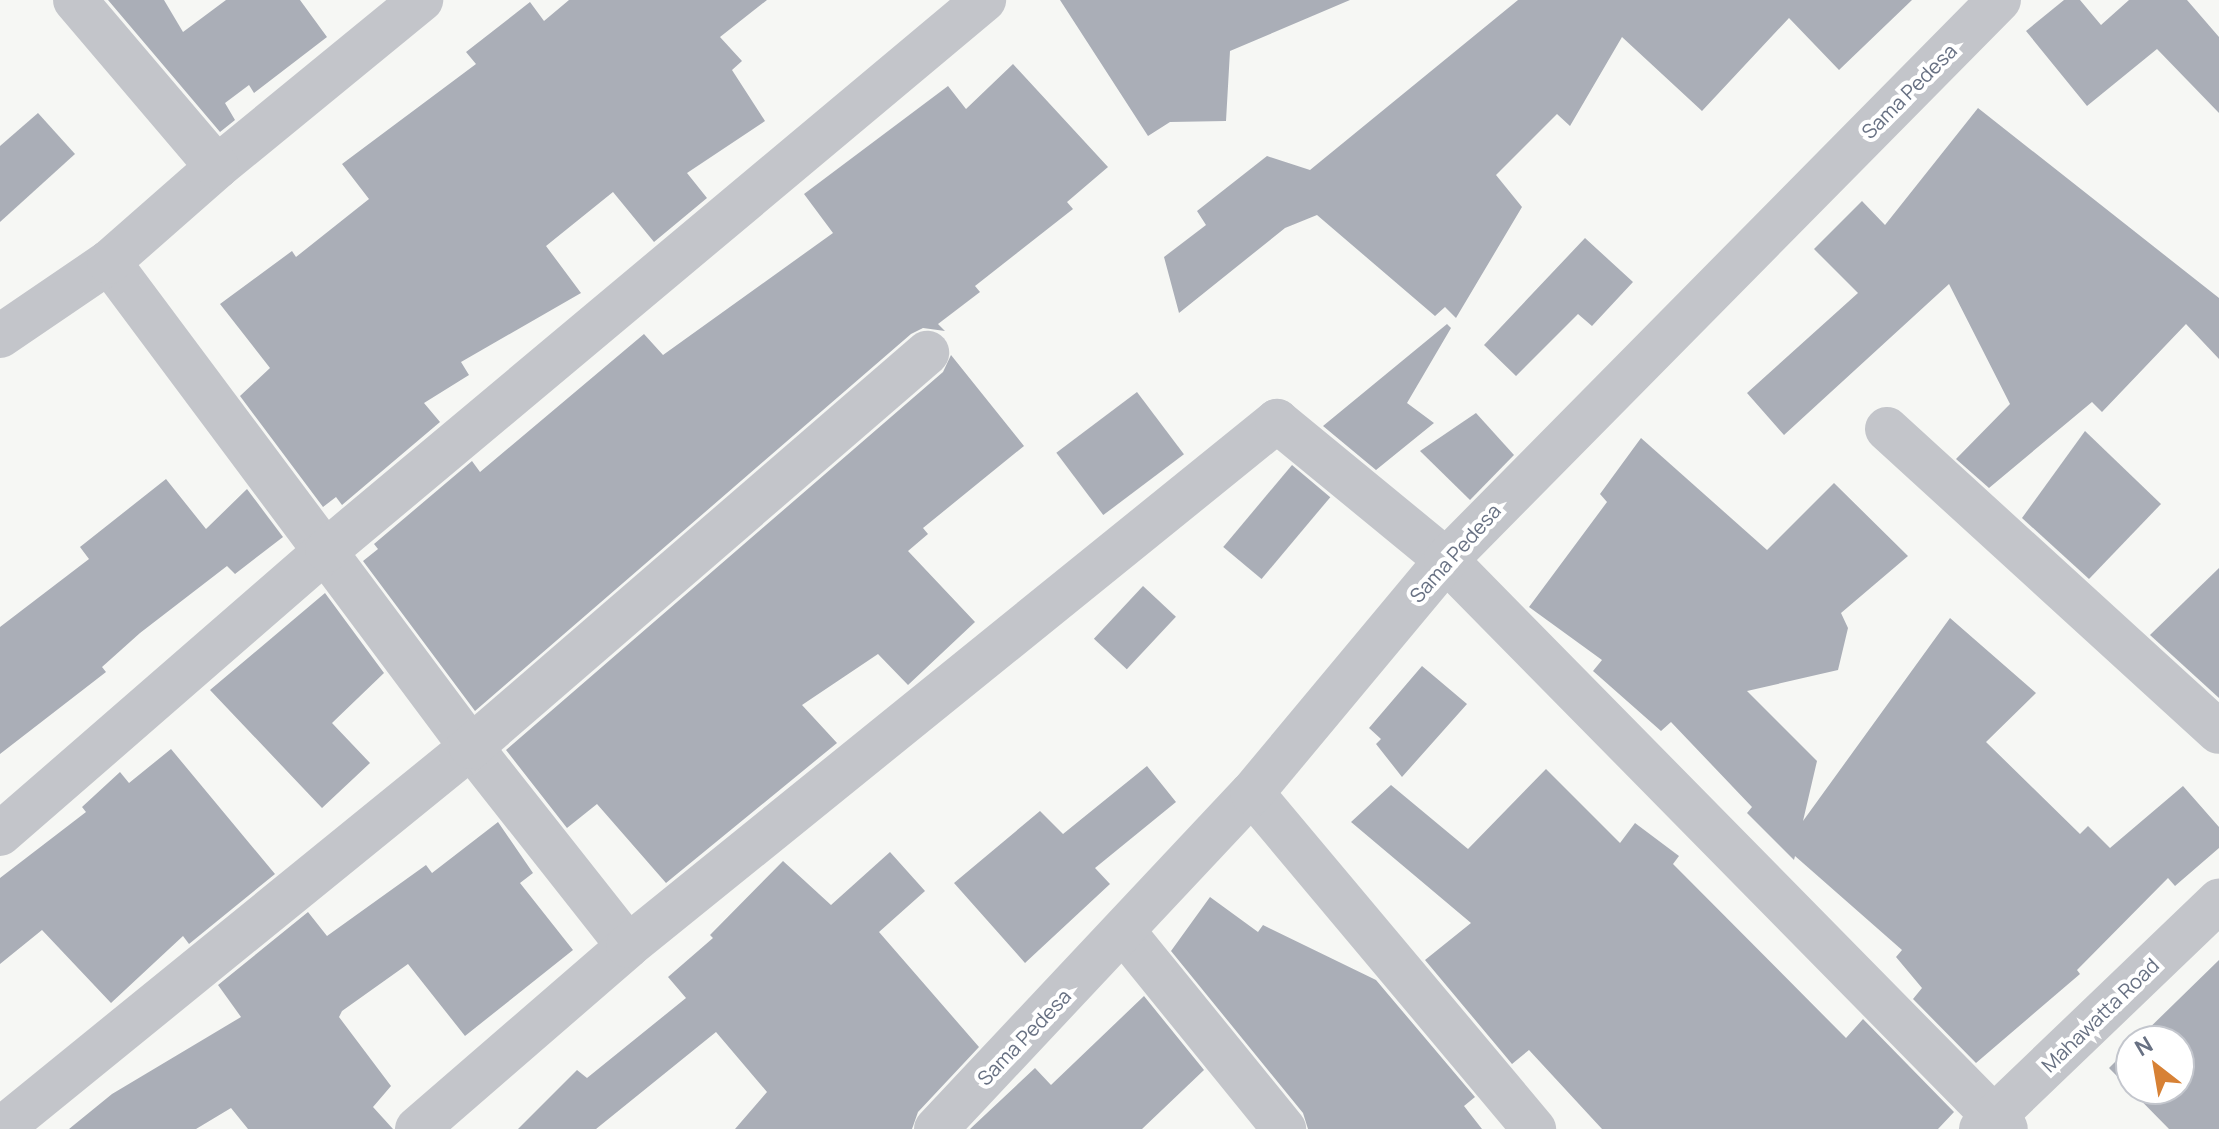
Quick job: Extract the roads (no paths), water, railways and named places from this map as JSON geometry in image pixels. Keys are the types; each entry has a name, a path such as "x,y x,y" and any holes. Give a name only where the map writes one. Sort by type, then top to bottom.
{"street":[{"path":"75,0 217,167"},
{"path":"0,336 109,262 217,167 421,0"},
{"path":"0,834 327,550 984,0"},
{"name":"Sama Pedesa","path":"936,1129 1252,793 1446,560 1999,0"},
{"path":"109,262 327,550 471,747 628,946"},
{"path":"1,1129 471,747 927,353"},
{"path":"417,1129 628,946 1277,421 1446,560 1994,1124"},
{"path":"1887,429 2219,732"},
{"path":"1252,793 1534,1129"},
{"name":"Mahawatta Road","path":"1994,1124 2219,901"},
{"path":"1124,932 1284,1129"}]}
